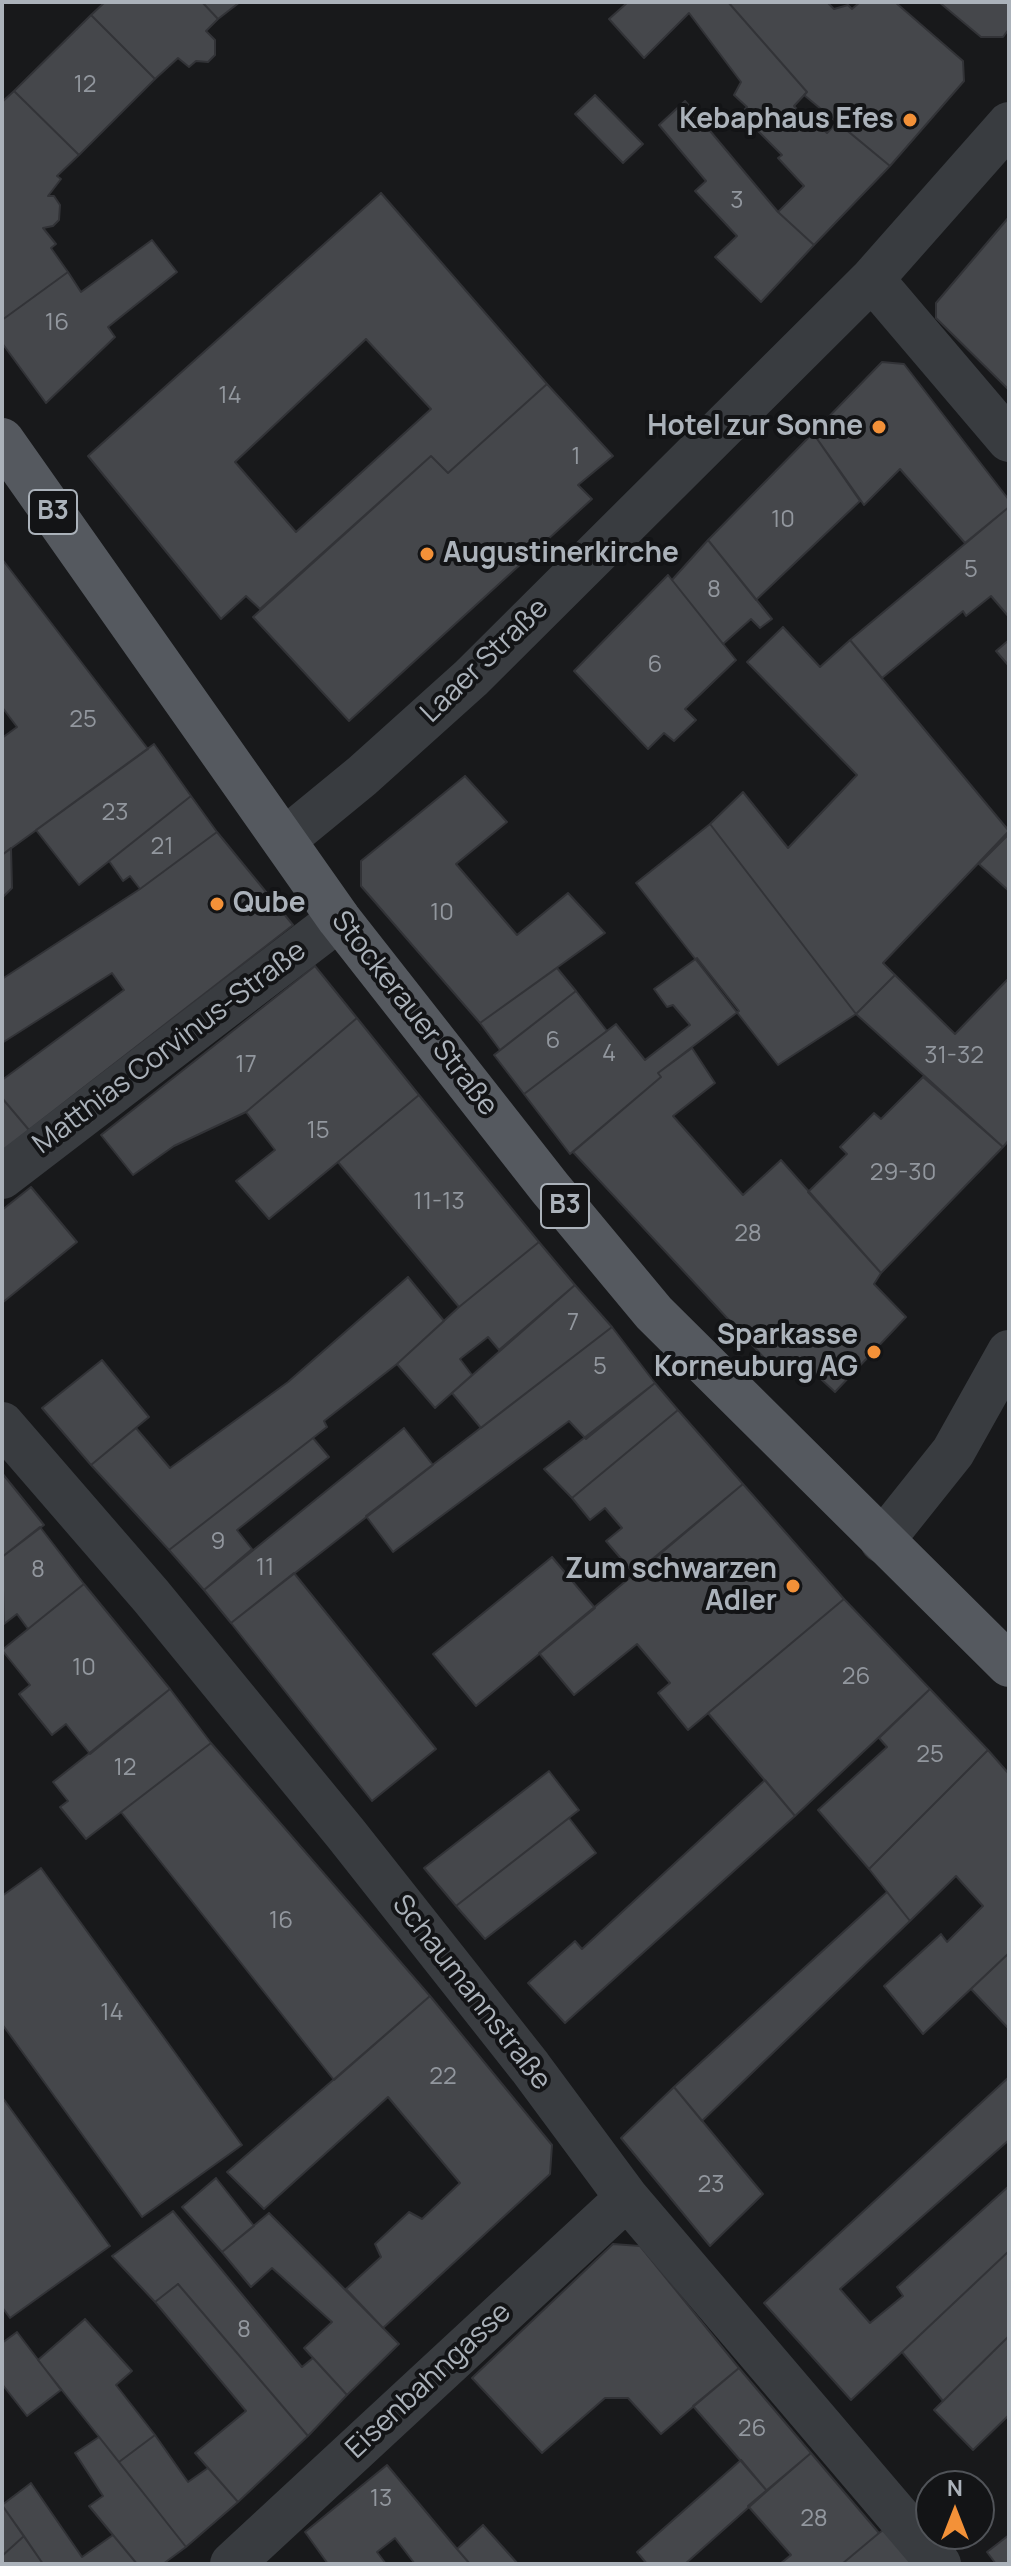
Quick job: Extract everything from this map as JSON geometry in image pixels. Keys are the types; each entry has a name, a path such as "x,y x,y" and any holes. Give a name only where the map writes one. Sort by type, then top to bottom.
{"main road":[{"name":"Stockerauer Straße","path":"2,440 339,919 448,1062 654,1313 882,1541"},
{"name":"B3","path":"882,1541 1009,1665"}],"street":[{"name":"Laaer Straße","path":"284,840 362,776 471,678 872,279 1009,124"},
{"path":"872,279 1009,440"},
{"name":"Matthias Corvinus-Straße","path":"2,1177 339,919"},
{"path":"882,1541 953,1452 1009,1352"},
{"name":"Schaumannstraße","path":"2,1424 151,1596 346,1834 530,2067 627,2198 939,2564"},
{"name":"Eisenbahngasse","path":"232,2564 627,2198"}],"building":[{"path":"105,2 202,2 218,19 206,31 215,40 215,55 208,62 196,61 189,67 178,58 155,79 91,15"},
{"path":"202,2 240,2 218,19"},
{"path":"628,2 728,2 807,92 794,106 808,122 812,119 827,133 837,122 890,166 814,245 778,212 804,186 778,158 782,155 741,114 747,107 734,95 741,82 689,13 644,58 609,19"},
{"path":"728,2 827,2 834,9 848,5 852,9 860,2 895,2 963,61 964,81 890,166 804,95 807,92"},
{"path":"939,2 1009,2 1009,29 1003,37 981,37"},
{"path":"91,15 155,79 79,155 14,91"},
{"path":"14,91 79,155 57,176 61,179 48,196 54,196 60,205 59,220 53,226 43,228 56,244 51,248 68,272 2,320 2,102"},
{"path":"595,95 643,144 623,163 575,114"},
{"path":"685,101 778,212 814,245 761,302 715,257 737,236 695,191 706,181 659,125"},
{"path":"381,193 547,384 448,473 431,456 260,609 246,596 221,619 88,456","holes":["366,339 431,409 296,532 235,462"]},
{"path":"1009,217 1009,390 936,318 936,303"},
{"path":"152,240 177,272 108,327 115,337 46,403 2,343 2,320 68,272 81,292"},
{"path":"882,362 904,364 1009,500 1009,507 965,543 900,469 864,505 813,433"},
{"name":"Augustinerkirche","path":"547,384 613,456 578,485 592,499 349,721 253,617 431,456 448,473"},
{"path":"813,433 860,501 756,600 708,540"},
{"path":"1009,507 1009,617 991,596 966,616 963,611 882,678 850,640"},
{"path":"708,540 772,619 760,628 751,619 723,644 672,580"},
{"path":"2,559 148,749 2,855 2,738 17,727 2,707"},
{"path":"668,575 736,660 685,709 696,720 674,741 664,733 648,749 574,671"},
{"path":"783,627 820,667 850,640 1009,831 883,963 895,975 856,1014 710,824 743,792 788,848 857,775 747,662"},
{"path":"1009,640 1009,666 996,651"},
{"path":"154,744 191,796 79,885 36,830"},
{"path":"465,776 507,822 456,864 517,935 568,893 605,933 480,1023 361,886 361,861"},
{"path":"191,796 217,832 140,889 130,876 123,881 109,861"},
{"path":"710,824 856,1014 778,1065 636,883"},
{"path":"217,832 293,925 29,1130 2,1098 2,1080 124,990 112,973 2,1043 2,979 140,889"},
{"path":"1009,834 1009,891 979,864"},
{"path":"11,848 12,888 2,898 2,855"},
{"path":"697,958 739,1011 658,1073 661,1077 570,1154 524,1094 616,1024 645,1060 690,1025 673,1005 667,1007 654,989"},
{"path":"315,966 357,1018 246,1112 174,1146 133,1175 101,1135"},
{"path":"557,968 576,991 500,1050 480,1023"},
{"path":"895,975 955,1034 1009,978 1009,1140 1003,1147 856,1014"},
{"path":"576,991 607,1031 524,1094 494,1055"},
{"path":"357,1018 419,1095 269,1219 236,1181 275,1150 246,1112"},
{"path":"692,1048 715,1083 673,1116 743,1195 781,1160 881,1273 874,1284 906,1317 835,1392 797,1357 779,1374 573,1152 661,1077 658,1073"},
{"path":"923,1077 1003,1147 881,1273 808,1192 847,1154 840,1147 874,1113 881,1119"},
{"path":"419,1095 539,1242 459,1307 338,1162"},
{"path":"2,1098 29,1130 2,1152"},
{"path":"31,1187 77,1242 2,1303 2,1210"},
{"path":"539,1242 575,1285 499,1350 488,1337 460,1359 472,1375 435,1408 397,1364 459,1307"},
{"path":"408,1277 444,1321 397,1364 324,1421 327,1427 169,1550 91,1465 136,1428 170,1468 288,1382"},
{"path":"575,1285 612,1327 481,1428 452,1393"},
{"path":"612,1327 655,1383 586,1439 569,1421 393,1552 366,1516"},
{"path":"102,1360 149,1417 91,1465 42,1408"},
{"path":"655,1383 678,1410 572,1498 544,1469"},
{"path":"678,1410 743,1484 635,1575 606,1541 622,1528 605,1508 590,1520 572,1498"},
{"path":"404,1428 433,1465 231,1623 204,1590"},
{"path":"313,1438 329,1457 237,1530 252,1549 204,1590 169,1550"},
{"path":"2,1473 44,1525 2,1557"},
{"path":"743,1484 844,1599 688,1730 658,1693 670,1683 637,1644 574,1695 539,1653"},
{"path":"40,1527 84,1584 28,1629 17,1614 4,1624 2,1557"},
{"path":"552,1557 595,1608 476,1706 433,1654"},
{"path":"294,1573 436,1749 372,1801 231,1623"},
{"path":"84,1584 170,1689 90,1754 66,1724 52,1735 19,1694 30,1685 2,1650"},
{"path":"844,1599 930,1689 795,1816 708,1713"},
{"path":"170,1689 211,1743 86,1839 60,1807 68,1801 53,1782"},
{"path":"930,1689 988,1750 869,1869 818,1810 887,1747 879,1738"},
{"path":"211,1743 430,1996 334,2080 121,1812"},
{"path":"988,1750 1009,1774 1009,1953 923,2034 884,1986 941,1934 947,1942 983,1906 956,1876 910,1921 869,1869"},
{"path":"549,1771 579,1810 456,1906 424,1868"},
{"path":"765,1780 795,1816 565,2023 528,1983 575,1941 582,1949"},
{"path":"569,1818 596,1853 485,1939 456,1906"},
{"path":"41,1868 242,2145 142,2217 2,2024 2,1896"},
{"path":"887,1892 910,1921 702,2121 674,2087"},
{"path":"1009,1953 1009,2029 971,1989"},
{"path":"430,1996 552,2145 550,2174 383,2328 346,2289 381,2257 375,2244 409,2212 422,2219 460,2183 388,2097 264,2209 227,2172"},
{"path":"1009,2077 1009,2140 840,2289 870,2323 903,2296 897,2287 1009,2186 1009,2251 851,2400 764,2303"},
{"path":"674,2087 763,2194 710,2246 621,2138"},
{"path":"2,2097 110,2246 10,2318 2,2307"},
{"path":"216,2178 254,2226 222,2252 182,2207"},
{"path":"173,2211 302,2367 313,2358 347,2395 308,2436 178,2284 155,2302 112,2256"},
{"path":"269,2213 399,2344 347,2395 304,2348 332,2322 272,2268 251,2287 222,2252"},
{"path":"613,2244 640,2246 739,2368 661,2434 628,2398 605,2398 542,2453 472,2378"},
{"path":"1009,2251 1009,2336 943,2401 902,2352"},
{"path":"178,2284 308,2436 238,2502 195,2453 246,2411 155,2302"},
{"path":"85,2319 132,2371 116,2385 155,2435 119,2462 38,2360"},
{"path":"17,2332 61,2390 27,2416 2,2384 2,2343"},
{"path":"1009,2336 1009,2415 973,2450 934,2410"},
{"path":"739,2368 811,2453 767,2491 693,2406"},
{"path":"155,2435 188,2482 208,2468 238,2502 186,2547 119,2462"},
{"path":"99,2437 186,2547 163,2564 137,2564 89,2506 103,2496 75,2453"},
{"path":"811,2453 879,2533 842,2564 780,2564 791,2555 748,2506"},
{"path":"741,2460 767,2491 685,2564 647,2564 637,2552"},
{"path":"387,2465 470,2564 415,2564 395,2538 377,2552 386,2564 328,2564 305,2532"},
{"path":"31,2483 82,2557 113,2535 137,2564 43,2564 2,2505"},
{"path":"2,2505 24,2536 2,2556"},
{"path":"483,2525 518,2564 470,2564 457,2549"},
{"path":"886,2528 918,2564 842,2564 879,2533"},
{"path":"1009,2535 1009,2564 996,2564 987,2552 995,2550 995,2546"},
{"path":"24,2536 43,2564 2,2564 2,2556"}],"place":[{"name":"Kebaphaus Efes","path":"910,120"},
{"name":"Hotel zur Sonne","path":"879,427"},
{"name":"Augustinerkirche","path":"427,554"},
{"name":"Qube","path":"217,904"},
{"name":"Sparkasse Korneuburg AG","path":"874,1352"},
{"name":"Zum schwarzen Adler","path":"793,1586"}]}
